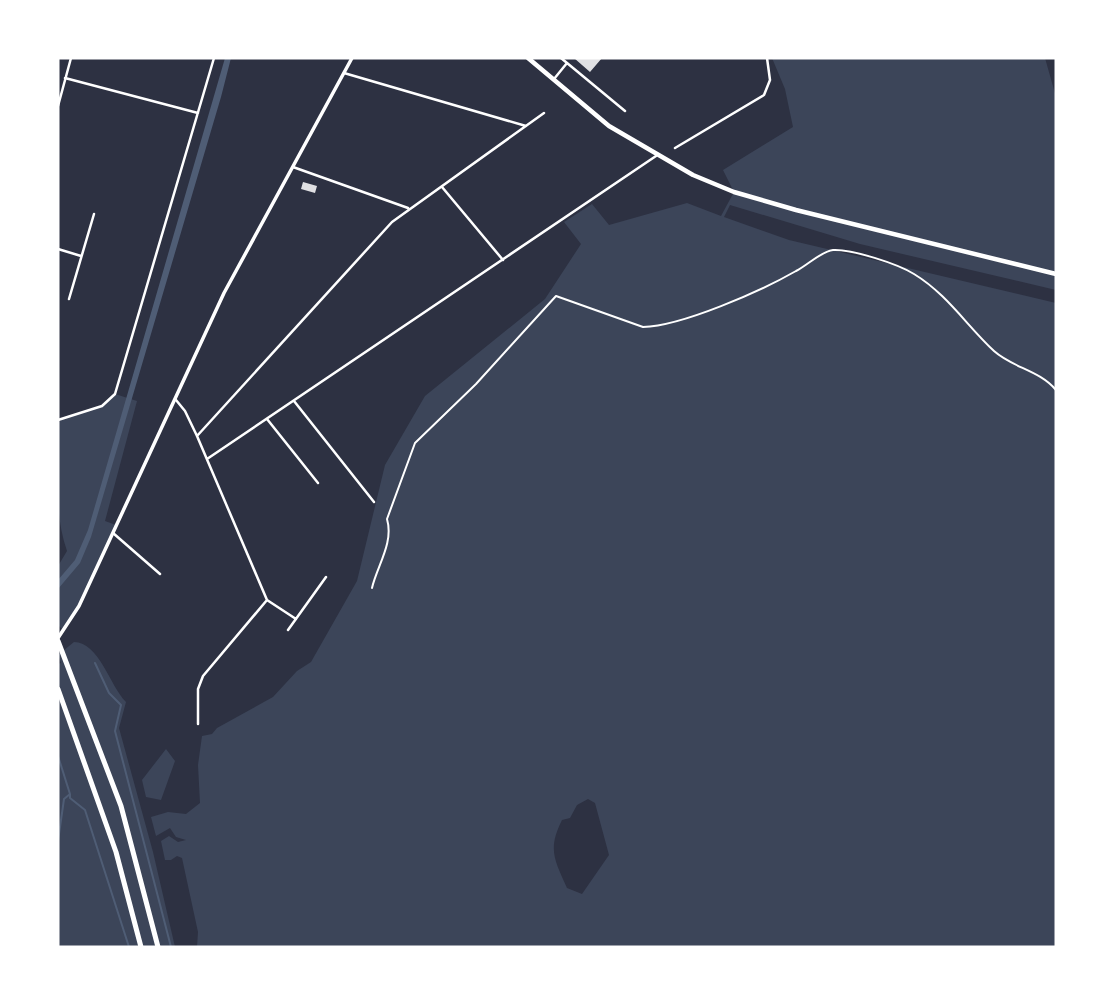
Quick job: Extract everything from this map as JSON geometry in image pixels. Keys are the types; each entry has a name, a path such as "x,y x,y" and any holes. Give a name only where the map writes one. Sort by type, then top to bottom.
{"highway":[{"path":"58,640 122,812 158,947"},
{"path":"58,689 116,852 141,947"}],"main road":[{"path":"528,58 609,126 656,156 693,175 758,200 1056,274"}],"street":[{"path":"58,106 71,58"},
{"path":"58,420 102,406 115,394 214,58"},
{"path":"58,640 79,606 224,293 352,58"},
{"path":"561,58 625,111"},
{"path":"676,148 764,95 770,80 767,58"},
{"path":"553,80 568,63"},
{"path":"344,73 527,126"},
{"path":"65,78 198,113"},
{"path":"197,436 360,253 409,208 544,113"},
{"path":"207,459 656,156"},
{"path":"293,167 409,208"},
{"path":"441,186 503,260"},
{"path":"69,299 94,214"},
{"path":"58,249 81,256"},
{"path":"175,400 185,411 197,436 267,600 296,619"},
{"path":"294,401 374,502"},
{"path":"267,419 318,483"},
{"path":"113,534 160,574"},
{"path":"288,630 326,577"},
{"path":"198,724 198,689 202,676 267,600"}],"path":[{"path":"372,589 384,557 389,527 387,519 415,443 476,384 556,296 643,327 656,327 765,285 796,271 825,252 839,250 897,265 914,274 953,306 996,353 1034,370 1056,390"}],"shaded area":[{"path":"225,58 231,58 221,97 91,537 80,563 58,589 58,580 75,560 88,530"},
{"path":"772,58 1045,58 1056,97 1056,290 860,244 730,205 724,217 789,240 1056,303 1056,947 197,947 198,932 182,858 177,856 165,860 161,841 169,836 178,842 186,840 176,837 170,828 156,836 151,817 168,812 186,814 200,803 198,765 202,736 212,734 217,728 273,697 297,671 311,662 357,581 385,465 425,396 545,299 581,244 564,222 592,204 609,225 687,203 721,216 734,192 723,170 793,127 785,89","holes":["588,799 595,803 609,855 582,894 567,888 554,855 555,839 562,820 570,818 577,805"]},
{"path":"115,394 137,401 105,521 116,525 79,606 64,631 58,625 58,566 67,551 58,504 58,423 102,406"},
{"path":"74,642 83,644 97,657 126,702 119,728 153,852 175,947 58,947 58,664 61,663 58,655"},
{"path":"166,749 175,761 161,800 146,797 142,780"}],"building":[{"path":"574,58 602,58 590,72"},
{"path":"303,182 317,186 315,193 301,189"}],"waterway":[{"path":"95,663 109,693 121,705 115,731 171,947"},
{"path":"58,756 70,794 64,799 58,841"},
{"path":"70,794 70,798 85,810 129,947"}]}
